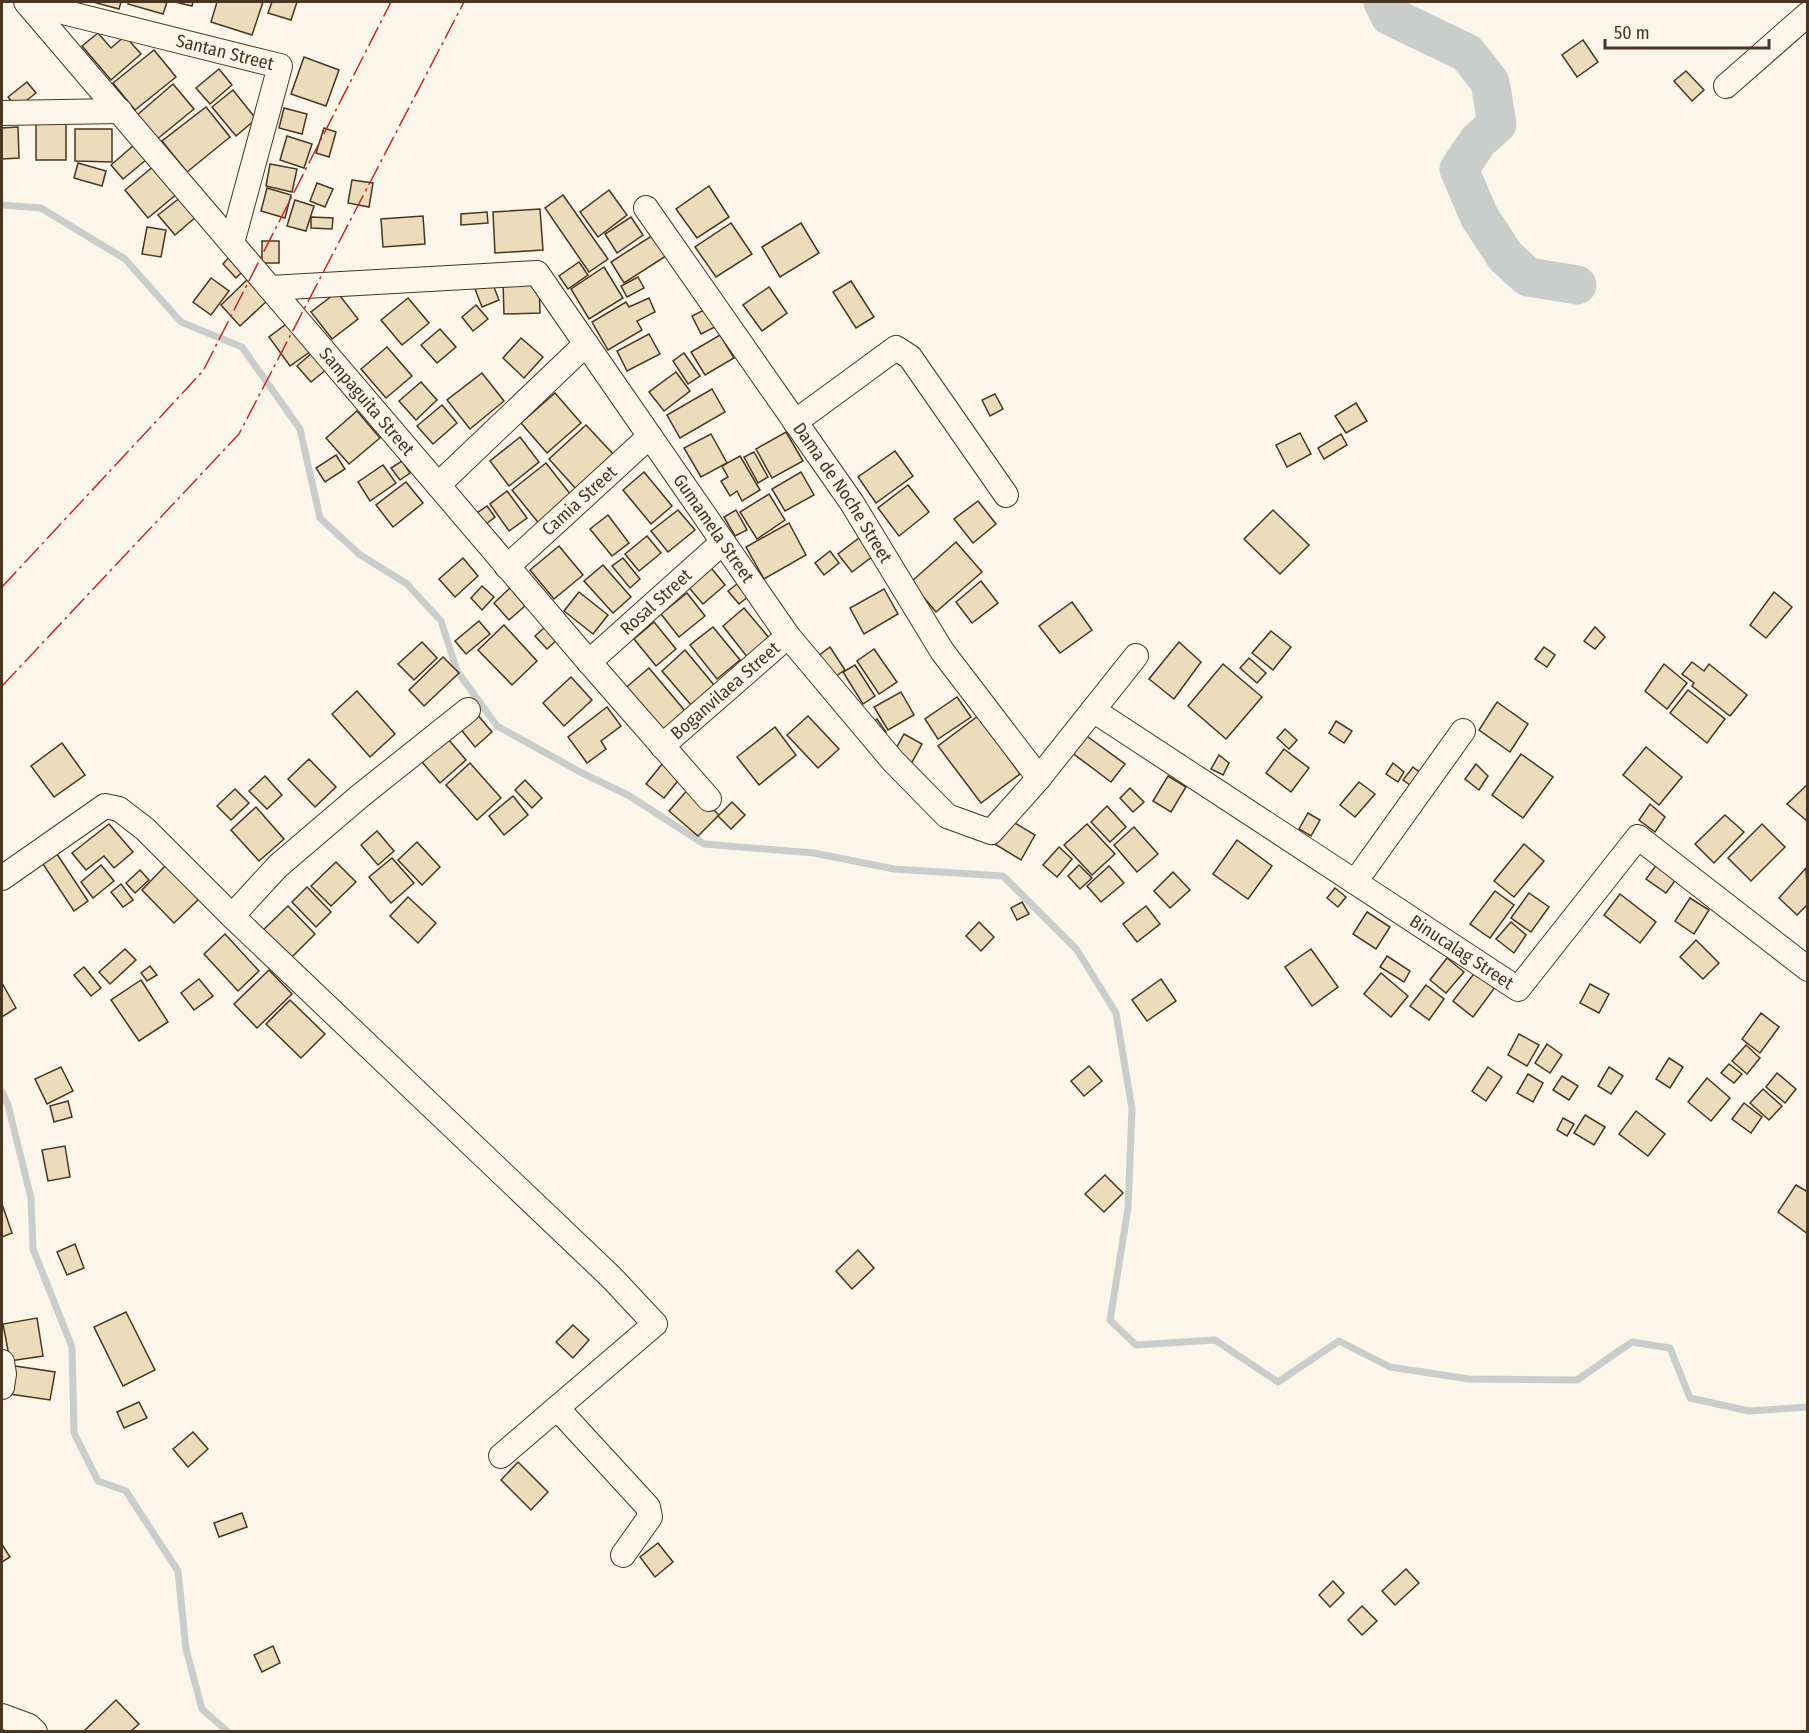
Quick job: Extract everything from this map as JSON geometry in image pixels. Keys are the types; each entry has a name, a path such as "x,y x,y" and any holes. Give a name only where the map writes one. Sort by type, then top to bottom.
{"street":[{"name":"Sampaguita Street","path":"27,2 507,567 709,799"},
{"name":"Santan Street","path":"27,2 280,66 232,243"},
{"path":"1726,86 1808,14"},
{"path":"2,113 120,111"},
{"name":"Dama de Noche Street","path":"646,208 852,503 942,651 1039,778"},
{"name":"Gumamela Street","path":"270,288 537,273 788,636 892,761 947,816 991,832 1039,778 1136,656"},
{"path":"438,485 586,344"},
{"path":"795,422 896,348 910,357 1006,495"},
{"name":"Camia Street","path":"507,567 650,436"},
{"name":"Rosal Street","path":"589,662 723,542"},
{"name":"Boganvilaea Street","path":"662,746 788,636"},
{"path":"232,916 278,866 360,796 468,710"},
{"name":"Binucalag Street","path":"1093,710 1518,989 1638,837 1808,969"},
{"path":"1355,882 1462,731"},
{"path":"2,878 105,806 120,809 145,829 232,916 612,1278 655,1324 501,1456"},
{"path":"2,1362 4,1374 2,1387"},
{"path":"557,1408 648,1507 650,1517 623,1556"},
{"path":"2,1716 29,1726 35,1731"}],"building":[{"path":"93,2 121,2 119,9"},
{"path":"128,2 167,2 163,14 128,4"},
{"path":"175,2 193,2 192,6"},
{"path":"217,2 263,2 252,35 211,22"},
{"path":"272,2 297,2 291,20 268,13"},
{"path":"98,33 111,48 125,36 141,54 111,80 82,46"},
{"path":"1583,40 1598,62 1577,77 1562,55"},
{"path":"154,50 176,77 135,110 113,83"},
{"path":"304,57 339,70 326,106 291,94"},
{"path":"219,69 232,85 210,104 196,88"},
{"path":"1686,71 1704,90 1692,101 1674,81"},
{"path":"27,82 36,93 17,108 8,97"},
{"path":"173,84 194,109 156,140 136,116"},
{"path":"233,90 256,119 236,136 212,107"},
{"path":"206,107 230,137 187,172 162,141"},
{"path":"284,108 307,114 302,134 279,128"},
{"path":"36,124 66,124 66,160 36,160"},
{"path":"18,127 19,158 2,159 2,128"},
{"path":"324,128 336,132 329,157 316,153"},
{"path":"75,129 112,129 112,162 75,161"},
{"path":"287,136 312,144 304,168 280,160"},
{"path":"134,145 146,160 123,179 111,165"},
{"path":"78,163 106,171 102,186 74,178"},
{"path":"270,164 297,169 292,192 266,186"},
{"path":"155,165 178,193 148,218 125,190"},
{"path":"352,180 373,183 369,207 348,203"},
{"path":"317,183 333,189 325,207 310,201"},
{"path":"709,186 729,217 697,238 676,209"},
{"path":"267,188 291,195 285,218 261,211"},
{"path":"609,190 627,215 598,237 580,212"},
{"path":"563,195 608,259 589,272 545,208"},
{"path":"181,197 197,216 175,235 158,215"},
{"path":"295,200 314,206 306,231 287,226"},
{"path":"540,209 543,250 495,253 493,212"},
{"path":"487,212 488,223 461,225 461,214"},
{"path":"423,216 425,244 383,247 381,219"},
{"path":"311,217 333,218 332,229 311,228"},
{"path":"631,217 643,235 617,253 605,234"},
{"path":"731,223 752,254 716,277 695,247"},
{"path":"801,223 819,253 780,277 762,247"},
{"path":"147,227 166,230 161,257 142,254"},
{"path":"653,235 666,256 624,283 611,262"},
{"path":"262,241 279,241 279,263 262,263"},
{"path":"230,256 244,270 236,278 223,264"},
{"path":"579,262 588,275 568,289 559,276"},
{"path":"604,267 623,298 589,319 571,289"},
{"path":"638,277 644,288 627,297 621,286"},
{"path":"211,278 229,291 211,315 193,302"},
{"path":"249,278 269,299 240,326 221,305"},
{"path":"539,281 540,313 504,314 503,282"},
{"path":"851,281 874,317 856,328 833,292"},
{"path":"492,282 499,300 482,307 475,289"},
{"path":"769,287 787,313 762,331 743,305"},
{"path":"337,292 358,319 332,339 311,312"},
{"path":"408,298 429,323 402,345 381,320"},
{"path":"649,298 655,312 637,321 642,330 608,350 592,322 626,302 629,307"},
{"path":"476,305 488,319 473,331 462,317"},
{"path":"712,306 721,324 701,334 692,316"},
{"path":"289,322 311,351 290,366 269,337"},
{"path":"440,329 456,347 437,363 421,345"},
{"path":"649,334 660,354 627,371 617,351"},
{"path":"720,335 734,358 705,375 691,352"},
{"path":"521,338 543,357 524,378 503,358"},
{"path":"387,347 412,376 386,398 361,369"},
{"path":"313,352 327,369 311,382 297,366"},
{"path":"684,353 700,376 688,384 673,361"},
{"path":"676,372 690,391 664,411 649,392"},
{"path":"482,373 504,401 470,429 447,400"},
{"path":"421,382 437,400 416,420 399,401"},
{"path":"712,389 725,412 680,438 667,415"},
{"path":"555,393 581,423 547,453 521,423"},
{"path":"995,394 1003,409 990,416 982,400"},
{"path":"1356,403 1367,421 1346,433 1335,416"},
{"path":"442,405 457,423 433,444 417,426"},
{"path":"357,411 380,438 349,464 326,438"},
{"path":"586,425 615,456 577,490 549,459"},
{"path":"786,432 803,461 772,478 756,449"},
{"path":"1300,433 1311,454 1287,467 1276,445"},
{"path":"711,434 727,463 701,477 684,448"},
{"path":"1341,434 1347,445 1324,459 1318,448"},
{"path":"520,437 539,462 509,486 490,461"},
{"path":"895,451 913,476 876,503 858,477"},
{"path":"754,452 768,477 758,483 744,457"},
{"path":"336,455 345,469 325,482 316,468"},
{"path":"740,456 760,490 742,501 737,491 730,496 721,481 728,477 722,466"},
{"path":"402,461 410,473 400,480 391,468"},
{"path":"546,463 575,500 541,526 512,490"},
{"path":"383,465 396,483 370,501 358,482"},
{"path":"644,472 672,506 651,524 623,490"},
{"path":"801,472 814,495 785,511 772,489"},
{"path":"406,482 423,503 393,527 376,505"},
{"path":"908,485 929,512 899,536 878,508"},
{"path":"507,491 527,518 509,531 490,504"},
{"path":"769,494 785,520 757,539 740,512"},
{"path":"978,501 996,524 973,543 954,519"},
{"path":"487,506 495,517 482,527 474,515"},
{"path":"678,510 695,530 668,552 651,531"},
{"path":"736,510 747,530 735,536 724,517"},
{"path":"1273,510 1309,545 1280,574 1244,539"},
{"path":"608,515 629,543 612,556 590,529"},
{"path":"789,523 806,555 764,579 746,547"},
{"path":"647,536 661,553 639,571 625,554"},
{"path":"859,538 873,556 852,572 838,554"},
{"path":"956,542 982,572 936,612 911,582"},
{"path":"559,546 583,575 554,599 530,570"},
{"path":"830,551 839,563 824,575 815,563"},
{"path":"463,558 478,576 455,597 439,579"},
{"path":"623,558 640,579 630,588 612,566"},
{"path":"708,564 725,585 703,604 685,583"},
{"path":"603,565 631,597 613,613 584,581"},
{"path":"981,581 998,603 972,623 956,602"},
{"path":"737,584 748,597 739,604 728,591"},
{"path":"482,586 494,597 482,610 471,598"},
{"path":"510,588 525,606 509,620 494,603"},
{"path":"884,589 898,614 864,634 850,608"},
{"path":"579,592 608,615 593,634 564,611"},
{"path":"1774,592 1792,607 1766,638 1750,625"},
{"path":"687,593 705,616 679,637 661,614"},
{"path":"1072,602 1092,630 1060,653 1039,626"},
{"path":"744,608 770,639 748,658 723,626"},
{"path":"479,621 490,634 466,654 455,641"},
{"path":"654,622 676,649 656,666 634,639"},
{"path":"504,625 537,661 512,685 478,650"},
{"path":"545,627 557,640 547,649 535,636"},
{"path":"713,627 740,660 717,679 690,645"},
{"path":"1595,627 1605,637 1595,649 1584,641"},
{"path":"1271,631 1291,647 1273,670 1252,653"},
{"path":"422,642 437,658 414,680 398,664"},
{"path":"1179,642 1201,662 1174,699 1149,679"},
{"path":"830,647 845,670 833,678 818,656"},
{"path":"1544,647 1555,655 1547,667 1535,659"},
{"path":"874,649 897,682 879,694 857,661"},
{"path":"685,650 714,685 691,705 662,671"},
{"path":"443,657 459,673 424,706 409,690"},
{"path":"1249,658 1266,673 1257,683 1240,668"},
{"path":"1692,662 1704,671 1709,664 1747,695 1730,716 1692,686 1694,683 1682,674"},
{"path":"1223,664 1262,697 1226,739 1188,706"},
{"path":"1664,664 1687,683 1667,709 1645,691"},
{"path":"855,665 875,696 863,704 843,672"},
{"path":"649,668 685,711 659,733 623,690"},
{"path":"571,677 592,700 564,726 543,703"},
{"path":"1688,690 1725,719 1707,743 1670,713"},
{"path":"357,691 395,734 370,757 332,714"},
{"path":"901,692 914,715 888,730 874,707"},
{"path":"957,697 971,717 938,739 925,719"},
{"path":"1497,702 1528,724 1510,752 1479,730"},
{"path":"607,707 621,726 601,741 606,749 587,763 568,737"},
{"path":"476,713 492,732 475,747 459,727"},
{"path":"808,716 839,749 818,768 787,735"},
{"path":"978,716 1020,774 981,803 938,746"},
{"path":"877,719 886,732 877,739 868,726"},
{"path":"1336,721 1352,731 1344,743 1329,733"},
{"path":"775,727 796,755 759,785 737,757"},
{"path":"1285,729 1297,740 1289,749 1277,738"},
{"path":"904,734 922,744 911,764 893,754"},
{"path":"1084,734 1125,764 1111,782 1071,752"},
{"path":"448,739 466,760 440,783 422,762"},
{"path":"62,743 85,775 54,797 31,766"},
{"path":"1646,747 1682,777 1659,805 1623,775"},
{"path":"1284,749 1309,768 1291,792 1266,773"},
{"path":"1521,754 1553,777 1523,818 1492,795"},
{"path":"1219,755 1229,763 1223,775 1211,769"},
{"path":"309,759 336,787 315,807 288,779"},
{"path":"470,763 501,798 477,820 446,785"},
{"path":"663,763 681,777 664,798 646,784"},
{"path":"1393,763 1404,772 1398,782 1386,774"},
{"path":"1476,764 1488,776 1479,790 1465,779"},
{"path":"1413,767 1422,774 1413,787 1403,780"},
{"path":"265,776 282,795 267,809 249,791"},
{"path":"1168,776 1186,787 1171,812 1153,801"},
{"path":"525,780 542,798 532,808 515,790"},
{"path":"1359,782 1375,794 1355,817 1340,805"},
{"path":"1808,784 1808,818 1806,820 1787,804"},
{"path":"690,787 719,815 698,836 669,811"},
{"path":"1130,788 1144,802 1133,812 1120,798"},
{"path":"235,789 249,803 231,820 217,806"},
{"path":"513,796 528,815 504,835 489,816"},
{"path":"732,802 745,815 731,829 718,816"},
{"path":"1650,804 1665,817 1655,832 1639,820"},
{"path":"1107,806 1126,827 1110,842 1091,822"},
{"path":"256,807 284,839 259,861 231,830"},
{"path":"1308,813 1320,820 1311,836 1299,829"},
{"path":"1725,815 1744,832 1714,863 1695,844"},
{"path":"1008,819 1035,835 1021,860 993,843"},
{"path":"109,824 133,852 114,868 104,856 86,870 72,853"},
{"path":"1087,824 1115,854 1092,875 1064,845"},
{"path":"1762,824 1785,847 1751,881 1728,858"},
{"path":"1134,827 1158,854 1137,872 1114,845"},
{"path":"377,831 394,851 378,865 361,845"},
{"path":"1237,840 1272,866 1248,899 1213,874"},
{"path":"417,842 440,867 422,885 398,860"},
{"path":"1524,844 1544,861 1514,897 1494,881"},
{"path":"1059,847 1072,859 1057,877 1043,865"},
{"path":"55,851 88,901 74,911 41,861"},
{"path":"392,858 414,883 391,903 369,877"},
{"path":"1660,860 1680,874 1666,893 1646,879"},
{"path":"336,862 356,882 331,906 311,886"},
{"path":"101,865 114,881 93,898 81,882"},
{"path":"166,865 199,899 174,923 142,890"},
{"path":"1079,865 1092,878 1080,889 1068,876"},
{"path":"1109,866 1124,883 1101,902 1087,886"},
{"path":"1806,868 1808,904 1797,915 1779,898"},
{"path":"140,870 149,880 135,893 126,883"},
{"path":"1173,872 1190,890 1170,908 1154,891"},
{"path":"121,884 133,900 123,907 111,892"},
{"path":"307,887 331,912 316,927 292,902"},
{"path":"1335,888 1346,897 1338,907 1327,898"},
{"path":"1495,891 1514,905 1490,938 1470,924"},
{"path":"1529,893 1549,907 1531,932 1511,918"},
{"path":"1620,894 1656,922 1640,943 1604,915"},
{"path":"408,897 436,923 418,943 390,916"},
{"path":"1690,898 1709,910 1694,934 1675,921"},
{"path":"1022,902 1029,914 1017,920 1011,908"},
{"path":"288,906 315,934 289,960 262,931"},
{"path":"1146,906 1160,924 1137,942 1123,924"},
{"path":"1367,912 1390,927 1376,949 1353,934"},
{"path":"979,922 994,937 981,951 966,936"},
{"path":"1511,922 1526,935 1514,953 1496,939"},
{"path":"225,934 259,971 238,991 204,954"},
{"path":"1696,940 1719,963 1703,979 1680,957"},
{"path":"125,949 136,960 110,984 99,972"},
{"path":"1311,949 1338,987 1312,1006 1285,967"},
{"path":"1387,956 1410,971 1404,982 1380,967"},
{"path":"1447,958 1464,972 1446,993 1430,980"},
{"path":"150,966 157,975 147,981 141,973"},
{"path":"84,967 101,988 91,996 74,975"},
{"path":"269,970 292,994 257,1028 234,1004"},
{"path":"1476,971 1496,986 1473,1017 1453,1001"},
{"path":"1381,973 1408,996 1391,1017 1364,994"},
{"path":"199,979 213,996 194,1010 181,993"},
{"path":"1161,979 1176,1001 1147,1021 1132,1000"},
{"path":"141,980 168,1022 139,1041 111,1000"},
{"path":"2,983 16,1008 2,1017"},
{"path":"1590,984 1609,994 1599,1013 1580,1003"},
{"path":"1426,985 1444,999 1429,1020 1410,1006"},
{"path":"290,1000 325,1034 301,1058 266,1024"},
{"path":"1761,1013 1779,1027 1760,1053 1742,1039"},
{"path":"1519,1034 1539,1045 1527,1066 1508,1055"},
{"path":"1547,1044 1562,1055 1550,1073 1535,1063"},
{"path":"1746,1045 1760,1058 1747,1074 1732,1061"},
{"path":"1669,1058 1683,1067 1670,1088 1656,1079"},
{"path":"1729,1064 1742,1074 1734,1083 1721,1073"},
{"path":"1089,1066 1102,1081 1084,1096 1071,1081"},
{"path":"61,1067 73,1091 47,1104 35,1079"},
{"path":"1488,1067 1502,1077 1486,1101 1472,1091"},
{"path":"1609,1067 1623,1076 1611,1094 1598,1086"},
{"path":"1777,1073 1796,1089 1785,1103 1766,1087"},
{"path":"1528,1074 1543,1083 1533,1102 1517,1093"},
{"path":"1562,1076 1578,1086 1569,1100 1553,1090"},
{"path":"1707,1078 1730,1098 1711,1121 1688,1102"},
{"path":"1763,1089 1782,1106 1769,1120 1750,1103"},
{"path":"68,1101 72,1117 54,1122 50,1106"},
{"path":"1744,1103 1762,1117 1751,1133 1732,1119"},
{"path":"1636,1111 1665,1134 1648,1156 1619,1134"},
{"path":"1585,1115 1605,1127 1594,1145 1574,1133"},
{"path":"1563,1118 1574,1124 1567,1136 1557,1130"},
{"path":"65,1146 70,1177 48,1181 42,1150"},
{"path":"1105,1175 1123,1193 1104,1212 1085,1194"},
{"path":"1796,1185 1808,1192 1808,1234 1778,1212"},
{"path":"2,1204 12,1233 2,1237"},
{"path":"75,1244 84,1268 67,1275 57,1252"},
{"path":"858,1250 874,1268 852,1289 836,1271"},
{"path":"126,1312 155,1370 123,1386 94,1327"},
{"path":"37,1318 43,1356 10,1361 3,1324"},
{"path":"573,1325 589,1340 573,1358 556,1342"},
{"path":"15,1366 55,1372 50,1400 10,1394"},
{"path":"139,1402 147,1418 124,1428 117,1412"},
{"path":"193,1432 208,1449 188,1467 173,1449"},
{"path":"518,1462 548,1492 531,1510 501,1480"},
{"path":"242,1513 247,1527 219,1537 214,1523"},
{"path":"658,1543 673,1562 655,1577 640,1557"},
{"path":"2,1547 10,1557 2,1562"},
{"path":"1406,1569 1419,1583 1395,1605 1382,1591"},
{"path":"1333,1581 1344,1593 1330,1607 1319,1595"},
{"path":"1362,1606 1377,1621 1362,1635 1348,1620"},
{"path":"273,1646 280,1663 262,1672 254,1655"},
{"path":"116,1700 139,1724 130,1732 83,1732"}],"waterway":[{"path":"1383,2 1390,16 1467,53 1490,82 1497,124 1478,141 1459,169 1479,216 1505,256 1528,277 1577,285"},
{"path":"2,205 41,208 125,259 181,322 242,347 300,429 320,518 359,554 407,584 441,621 457,671 497,726 582,773 628,795 704,844 814,853 894,869 1003,876 1077,950 1116,1013 1132,1109 1128,1208 1110,1320 1136,1345 1215,1340 1278,1382 1339,1341 1390,1367 1469,1379 1577,1380 1632,1342 1670,1348 1690,1398 1749,1411 1808,1407"},
{"path":"2,1092 8,1105 31,1198 33,1249 72,1347 74,1433 98,1481 126,1491 178,1571 186,1649 202,1709 228,1732"}],"power":[{"path":"2,587 203,371 391,2"},
{"path":"2,686 239,434 464,2"}]}
